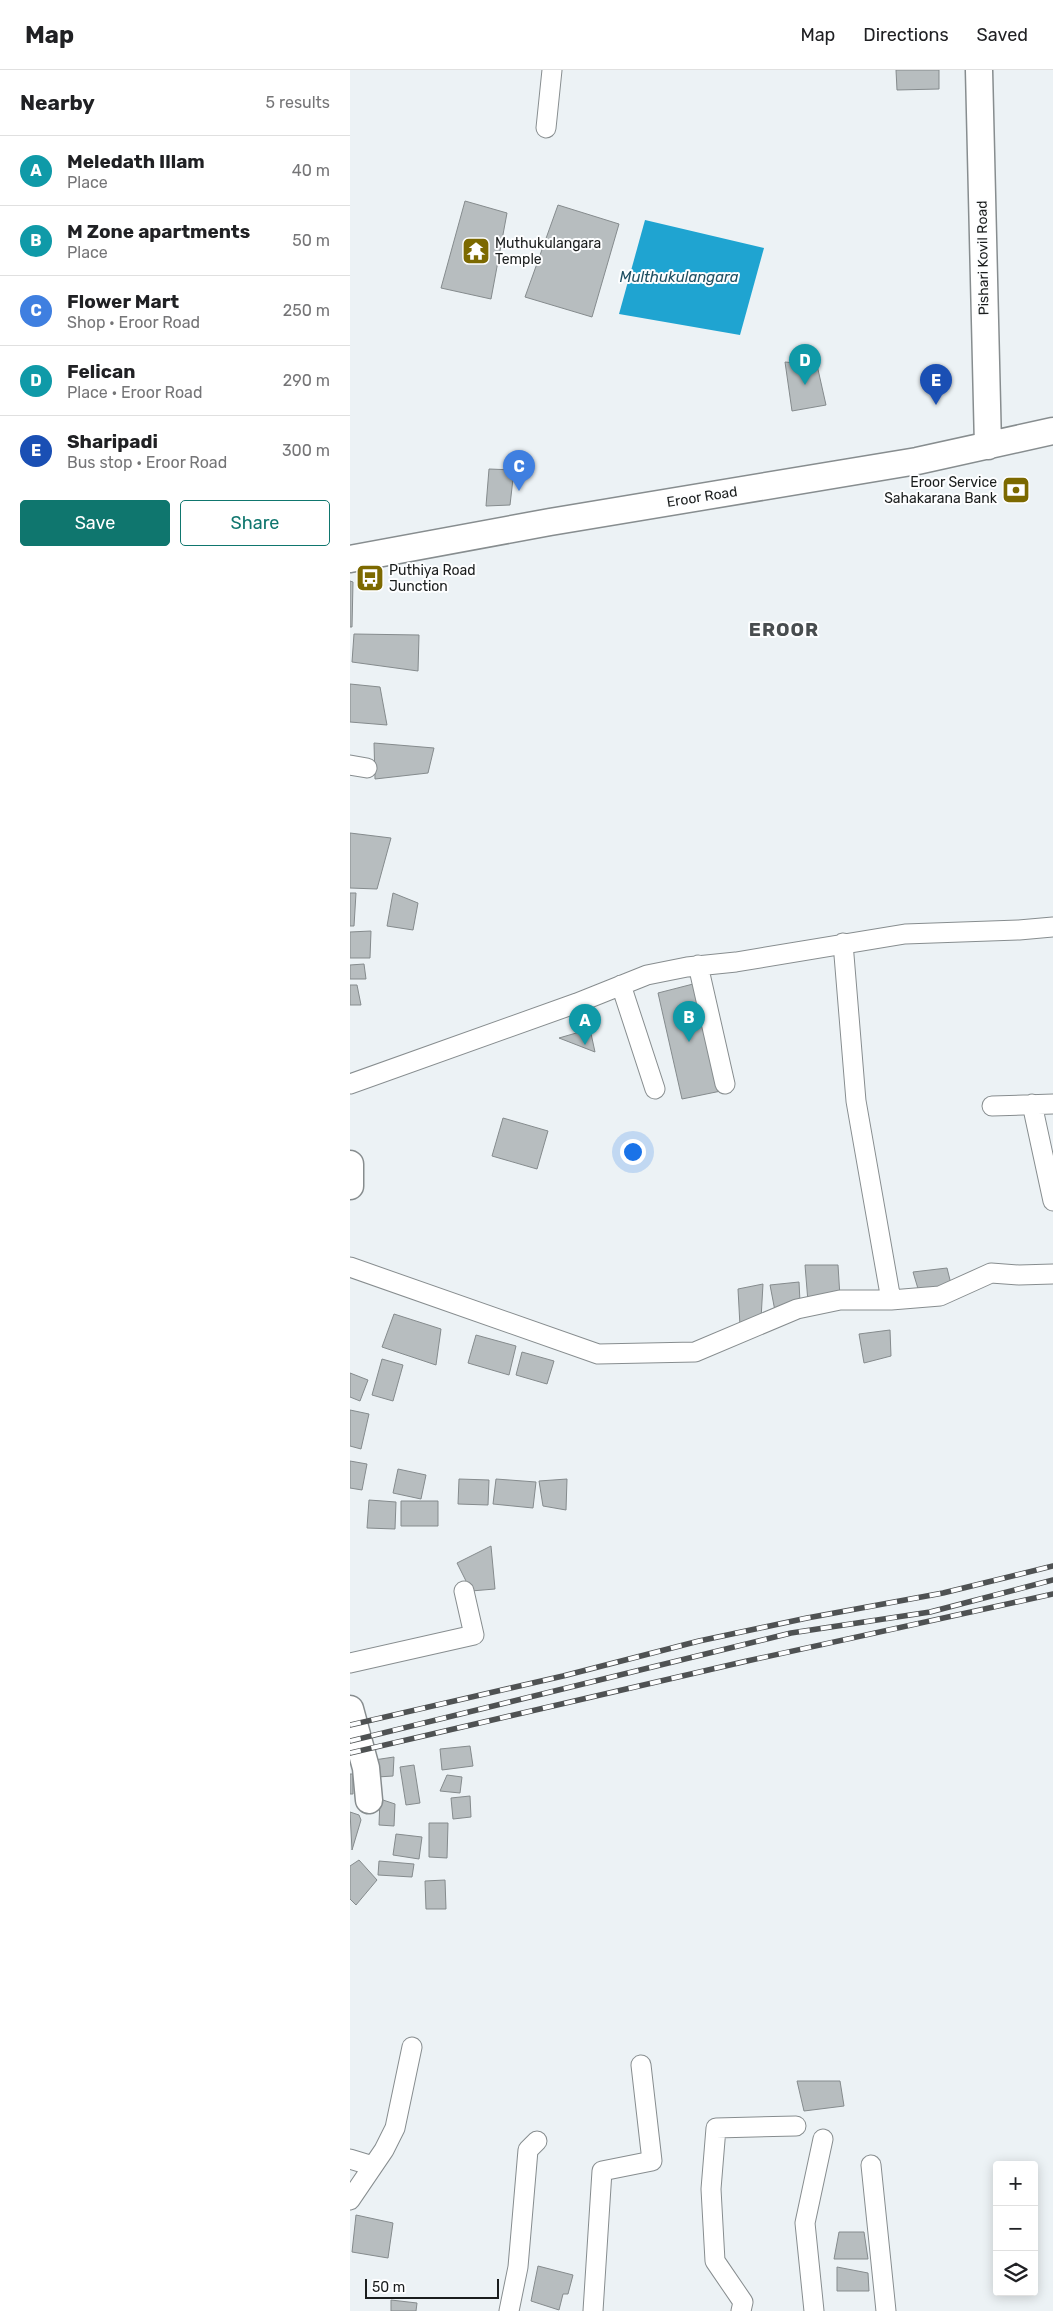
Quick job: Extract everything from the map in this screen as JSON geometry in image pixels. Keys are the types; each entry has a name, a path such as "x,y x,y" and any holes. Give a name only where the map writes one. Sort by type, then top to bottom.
{"main road":[{"name":"Pishari Kovil Road","path":"979,70 988,446"},
{"name":"Eroor Road","path":"350,559 550,522 917,461 1053,431"},
{"path":"350,1164 350,1186"},
{"path":"350,1709 366,1768 369,1800"}],"street":[{"path":"546,128 552,70"},
{"path":"350,1084 647,975 698,965 736,962 922,932 1019,930 1053,927"},
{"path":"843,944 856,1101 892,1300"},
{"path":"698,965 725,1084"},
{"path":"621,985 655,1089"},
{"path":"1032,1104 1053,1201"},
{"path":"992,1106 1053,1104"},
{"path":"350,1266 598,1354 695,1352 797,1309 840,1300 892,1300 940,1296 990,1273 1019,1275 1053,1274"},
{"path":"350,1663 474,1635 464,1591"},
{"path":"350,2200 384,2150 395,2128 412,2047"},
{"path":"593,2311 602,2171 652,2161 642,2065"},
{"path":"741,2311 743,2302 715,2261 711,2189 716,2128 796,2126"},
{"path":"814,2311 805,2224 823,2140"},
{"path":"509,2311 518,2266 528,2150 537,2142"},
{"path":"350,2159 373,2166"},
{"path":"871,2165 886,2311"}],"water":[{"name":"Multhukulangara","path":"645,220 764,248 740,335 619,314"}],"building":[{"path":"896,70 939,70 939,89 897,90"},
{"name":"Muthukulangara Temple","path":"465,201 507,213 491,299 441,288"},
{"path":"558,205 619,224 592,317 525,297"},
{"path":"785,362 817,365 826,405 792,411"},
{"path":"489,469 514,470 510,505 486,506"},
{"path":"350,581 353,582 352,627 350,627"},
{"path":"354,634 419,635 418,671 352,662"},
{"path":"350,684 380,687 387,725 350,722"},
{"path":"374,743 434,748 428,773 375,779"},
{"path":"350,833 391,838 377,889 350,888"},
{"path":"350,893 356,893 354,926 350,926"},
{"path":"393,893 418,903 413,930 387,926"},
{"path":"371,931 370,958 350,958 350,932"},
{"path":"364,964 366,979 350,979 350,965"},
{"path":"697,983 721,1091 682,1099 658,993"},
{"path":"350,985 357,985 361,1005 350,1005"},
{"path":"590,1029 595,1052 559,1038"},
{"path":"503,1118 548,1131 537,1169 492,1156"},
{"path":"805,1265 838,1265 840,1297 808,1302"},
{"path":"947,1268 951,1284 919,1292 913,1272"},
{"path":"799,1282 800,1302 775,1311 770,1285"},
{"path":"763,1284 761,1319 740,1326 738,1289"},
{"path":"394,1314 441,1329 436,1365 382,1347"},
{"path":"890,1330 891,1356 864,1363 859,1334"},
{"path":"476,1335 516,1346 509,1375 468,1363"},
{"path":"522,1352 554,1361 547,1384 516,1375"},
{"path":"382,1359 403,1365 393,1401 372,1395"},
{"path":"350,1373 368,1380 360,1401 350,1397"},
{"path":"350,1410 369,1414 361,1449 350,1446"},
{"path":"350,1461 367,1464 362,1490 350,1488"},
{"path":"398,1469 426,1475 421,1499 393,1493"},
{"path":"459,1479 489,1480 488,1505 458,1504"},
{"path":"496,1479 536,1482 533,1508 493,1504"},
{"path":"567,1479 566,1510 543,1506 539,1481"},
{"path":"369,1500 396,1502 395,1529 367,1528"},
{"path":"401,1501 438,1501 438,1526 401,1526"},
{"path":"491,1546 495,1589 471,1591 457,1563"},
{"path":"470,1746 473,1766 442,1770 440,1749"},
{"path":"394,1757 393,1776 377,1777 374,1760"},
{"path":"414,1765 420,1803 406,1805 400,1767"},
{"path":"350,1774 353,1774 353,1794 350,1794"},
{"path":"447,1775 462,1777 460,1793 440,1791"},
{"path":"470,1796 471,1817 453,1819 451,1798"},
{"path":"380,1799 395,1804 394,1826 379,1825"},
{"path":"350,1812 359,1815 361,1820 352,1850"},
{"path":"429,1823 448,1823 447,1858 429,1857"},
{"path":"396,1834 422,1837 419,1859 393,1855"},
{"path":"359,1860 377,1880 356,1905 350,1899 350,1866"},
{"path":"379,1861 414,1864 412,1877 378,1875"},
{"path":"445,1880 446,1909 426,1909 425,1881"},
{"path":"797,2081 840,2081 844,2106 804,2111"},
{"path":"356,2215 393,2223 388,2258 352,2252"},
{"path":"839,2232 864,2232 868,2259 834,2259"},
{"path":"538,2266 573,2275 568,2294 563,2294 559,2310 531,2301"},
{"path":"837,2267 868,2273 869,2291 837,2291"},
{"path":"391,2300 417,2303 416,2311 391,2311"}],"railway":[{"path":"350,1725 563,1676 699,1641 807,1618 943,1593 1053,1566"},
{"path":"350,1741 791,1633 930,1612 1053,1580"},
{"path":"350,1753 747,1661 1053,1594"}],"place":[{"name":"Muthukulangara Temple","path":"476,251"},
{"name":"Felican","path":"805,385"},
{"name":"Sharipadi","path":"936,405"},
{"name":"Eroor Service Sahakarana Bank","path":"1016,490"},
{"name":"Flower Mart","path":"519,491"},
{"name":"Puthiya Road Junction","path":"370,578"},
{"name":"M Zone apartments","path":"689,1042"},
{"name":"Meledath Illam","path":"585,1045"}],"district":[{"name":"EROOR","path":"784,629"}]}
